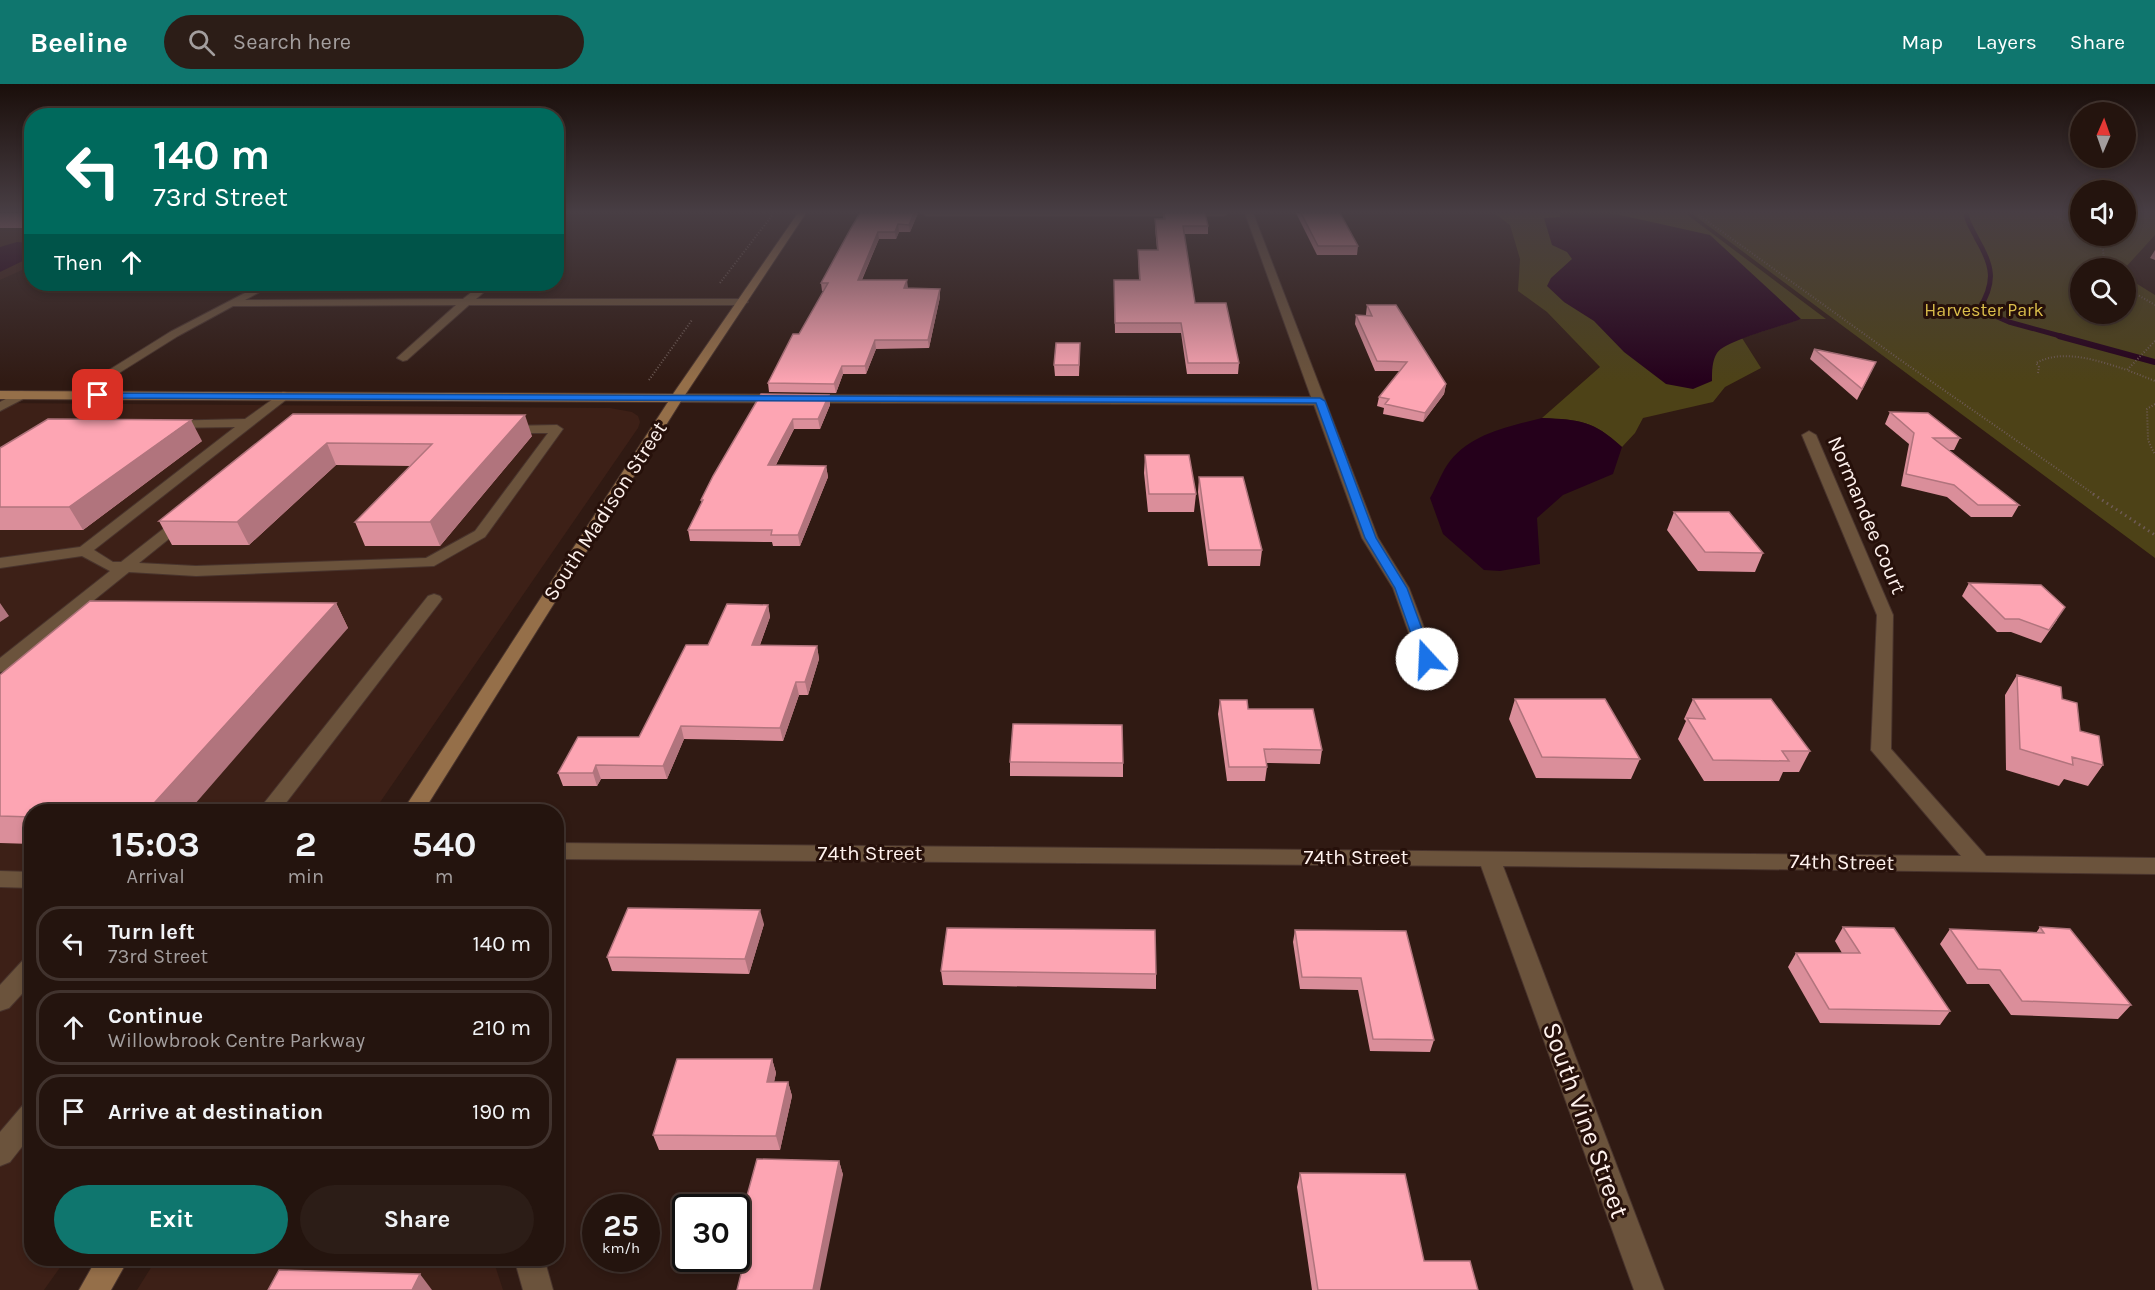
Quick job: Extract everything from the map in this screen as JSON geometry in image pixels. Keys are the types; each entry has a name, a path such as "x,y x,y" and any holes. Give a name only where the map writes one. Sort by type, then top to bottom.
{"street":[{"name":"South Madison Street","path":"417,804 676,398 765,269"},
{"path":"1270,269 1370,538 1401,588 1427,659"},
{"path":"75,395 174,334 255,291"},
{"path":"403,358 479,291"},
{"path":"231,303 743,302"},
{"path":"0,407 21,394"},
{"path":"0,395 1320,401"},
{"path":"0,563 84,550 283,396"},
{"path":"157,424 248,423"},
{"path":"84,550 110,566 196,571 429,563 480,534 557,429 486,429"},
{"name":"Normandee Court","path":"1809,435 1885,615 1881,750 1980,864"},
{"path":"0,667 198,509"},
{"path":"273,804 434,599"},
{"name":"74th Street","path":"564,851 2155,866"},
{"name":"South Vine Street","path":"1489,858 1649,1290"},
{"path":"0,879 24,880"},
{"path":"0,1001 24,975"},
{"path":"0,1153 24,1123"},
{"path":"94,1290 110,1266"},
{"path":"531,1266 538,1290"}],"path":[{"path":"1774,269 1928,380 2075,482 2154,533"},
{"path":"2136,294 2155,305"},
{"path":"2127,370 2155,341"},
{"path":"2038,373 2039,367 2036,363 2039,360 2057,357 2093,360 2155,381"},
{"path":"2155,404 2147,409 2148,440 2155,455"}],"shaded area":[{"path":"0,269 24,269 0,280"},
{"path":"1561,269 1747,269 1801,319 1743,338 1722,348 1714,359 1712,381 1693,389 1666,384 1624,352 1594,321 1564,302 1547,286 1551,278"},
{"path":"0,403 610,408 632,412 638,416 640,422 638,428 379,804 24,804 24,1266 61,1266 44,1290 0,1290"},
{"path":"1542,418 1585,423 1612,438 1622,447 1613,474 1563,495 1537,518 1540,564 1500,571 1484,570 1443,534 1430,498 1447,465 1459,451 1492,432"},
{"path":"152,1266 495,1266 503,1290 137,1290"}],"green space":[{"path":"1519,269 1760,269 1826,319 1801,319 1742,338 1761,368 1725,387 1713,402 1643,418 1635,433 1622,447 1594,426 1577,421 1542,418 1600,367 1547,312 1518,291"},
{"name":"Harvester Park","path":"1767,269 2070,269 2070,324 2136,324 2136,283 2155,295 2155,558"}],"building":[{"path":"828,269 862,269 858,280 907,280 904,288 940,289 928,340 875,340 865,366 842,366 834,384 768,383 793,334 799,334 828,283 821,283"},
{"path":"1139,269 1190,269 1195,303 1226,303 1239,363 1188,363 1181,323 1115,323 1114,280 1140,280"},
{"path":"1367,305 1396,305 1446,384 1425,413 1385,404 1389,399 1379,397 1407,362 1377,361 1356,315 1372,316"},
{"path":"1056,343 1080,343 1079,365 1054,365"},
{"path":"1814,349 1876,362 1862,389"},
{"path":"761,394 829,395 818,419 793,419 768,465 826,466 798,535 771,535 772,530 688,530 713,476"},
{"path":"1890,412 1928,413 1960,438 1933,438 2019,505 1978,505 1954,485 1906,474 1914,433"},
{"path":"293,414 525,415 430,522 355,522 432,444 327,443 237,522 159,521"},
{"path":"48,419 191,420 69,507 0,507 0,448"},
{"path":"1145,455 1189,455 1196,494 1149,494"},
{"path":"1199,477 1243,477 1262,550 1209,550"},
{"path":"1674,512 1729,512 1763,553 1705,552"},
{"path":"1969,583 2041,585 2065,607 2049,630 2019,619 2005,619"},
{"path":"90,601 336,603 153,804 24,804 24,817 0,816 0,675"},
{"path":"727,604 768,605 752,645 817,646 805,682 796,682 780,728 681,726 663,766 596,765 593,773 558,773 578,737 639,737 686,645 708,645"},
{"path":"2017,675 2061,687 2062,699 2077,703 2080,731 2099,736 2103,765 2072,757 2073,765 2020,749"},
{"path":"1515,699 1605,699 1640,759 1542,757"},
{"path":"1693,699 1771,699 1810,751 1782,751 1789,761 1713,760 1687,718 1705,719"},
{"path":"1220,700 1247,700 1248,709 1313,709 1322,750 1264,749 1267,767 1229,767"},
{"path":"1013,724 1122,725 1123,763 1010,762"},
{"path":"628,908 760,910 745,959 607,957"},
{"path":"1843,927 1894,928 1950,1011 1829,1009 1796,953 1860,953"},
{"path":"2040,927 2070,929 2131,1005 2022,1001 2000,970 1978,969 1950,929 2044,933"},
{"path":"947,928 1155,930 1156,974 941,971"},
{"path":"1295,930 1406,931 1434,1040 1373,1039 1361,978 1302,977"},
{"path":"677,1059 772,1059 767,1082 788,1082 776,1136 653,1135"},
{"path":"757,1159 839,1161 813,1290 737,1290 742,1272 750,1272 750,1194 747,1194"},
{"path":"1300,1173 1405,1174 1424,1261 1470,1261 1478,1290 1318,1290"},
{"path":"279,1270 420,1274 412,1290 268,1290"}],"waterway":[{"path":"1989,269 1988,290 1979,309 2009,322 2064,337"},
{"path":"2059,336 2155,362"}],"route":[{"path":"98,395 1320,401 1370,538 1401,588 1427,659"}]}
